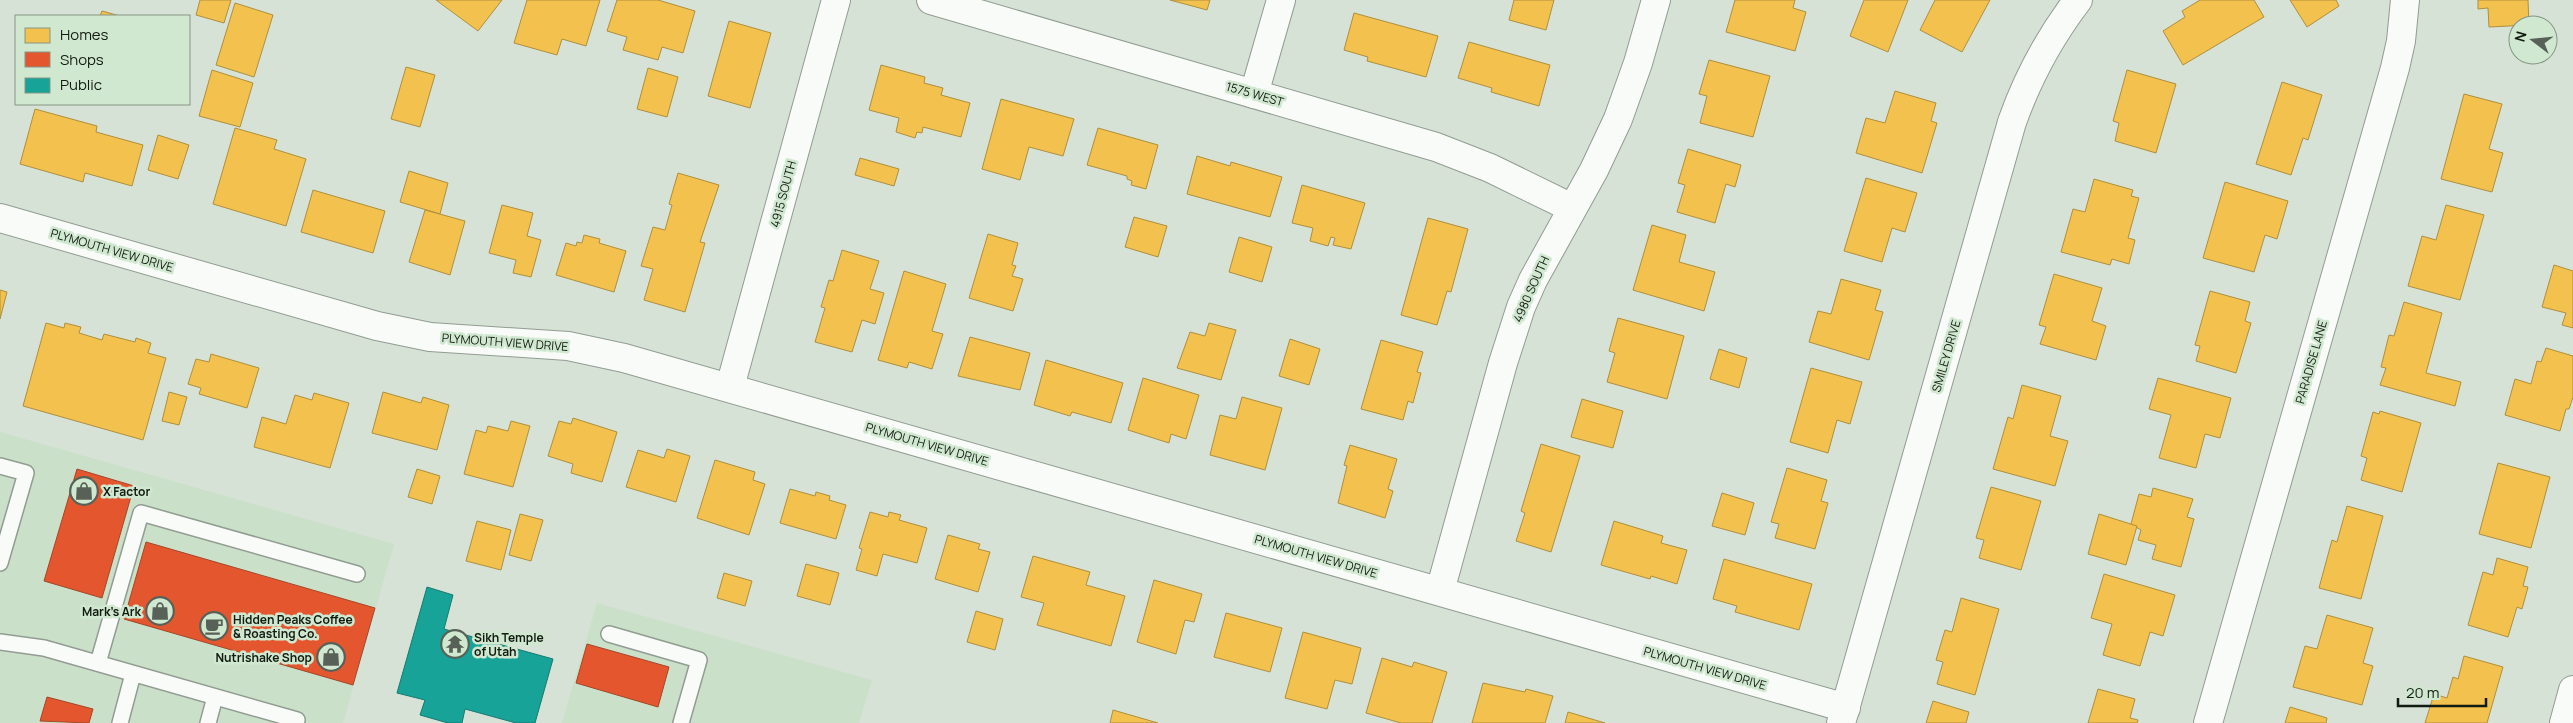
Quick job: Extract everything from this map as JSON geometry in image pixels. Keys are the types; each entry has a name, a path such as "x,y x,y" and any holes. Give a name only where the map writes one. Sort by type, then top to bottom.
{"street":[{"name":"4915 SOUTH","path":"730,387 836,0"},
{"name":"1575 WEST","path":"931,0 1436,147 1490,168 1572,208"},
{"path":"1254,94 1280,0"},
{"name":"4980 SOUTH","path":"1440,591 1511,335 1533,280 1598,162 1618,119 1633,78 1656,0"},
{"name":"SMILEY DRIVE","path":"1844,716 2012,122 2038,59 2056,28 2078,0"},
{"name":"PARADISE LANE","path":"2208,723 2395,68 2401,41 2405,0"},
{"name":"PLYMOUTH VIEW DRIVE","path":"0,218 377,326 439,338 568,346 730,387 1440,591 1844,716"},
{"path":"2564,723 2573,690"}],"lane":[{"path":"0,466 26,473 3,538 0,563"},
{"path":"98,664 142,512 357,574"},
{"path":"610,634 699,660 682,723"},
{"path":"0,642 44,648 300,722"},
{"path":"120,723 133,674"},
{"path":"208,723 215,697"}],"shaded area":[{"path":"0,432 394,544 343,723 0,723"},
{"path":"597,603 872,680 859,723 562,723"}],"building: Homes":[{"path":"200,0 231,0 224,23 196,15"},
{"path":"436,0 502,0 478,31"},
{"path":"527,0 600,0 586,46 562,39 557,55 514,43"},
{"path":"617,0 658,0 695,11 683,53 662,47 658,60 623,50 627,37 607,31"},
{"path":"1170,0 1210,0 1207,10"},
{"path":"1514,0 1554,0 1546,30 1509,20"},
{"path":"1735,0 1795,0 1793,8 1806,12 1795,51 1726,32"},
{"path":"1864,0 1908,0 1888,52 1850,36"},
{"path":"1935,0 1990,0 1962,52 1920,30"},
{"path":"2200,0 2254,0 2264,17 2183,65 2163,31 2185,17 2182,11"},
{"path":"2290,0 2336,0 2339,6 2307,27"},
{"path":"2478,0 2528,0 2529,15 2508,15 2508,26 2489,27 2488,8 2478,9"},
{"path":"235,3 273,15 254,77 216,65"},
{"path":"102,11 116,15 100,15"},
{"path":"1354,13 1438,36 1426,77 1367,61 1368,57 1344,50"},
{"path":"729,21 771,33 750,108 708,96"},
{"path":"1469,42 1550,65 1539,106 1491,92 1492,88 1458,78"},
{"path":"1709,60 1770,76 1753,137 1700,123 1707,96 1699,94"},
{"path":"881,65 925,77 924,83 943,88 941,95 970,103 961,137 923,127 922,133 917,132 915,138 896,132 899,118 869,110"},
{"path":"406,67 435,75 420,127 391,119"},
{"path":"648,68 678,77 667,117 637,109"},
{"path":"212,70 253,83 240,127 199,116"},
{"path":"2127,70 2176,84 2156,153 2115,141 2119,123 2113,121"},
{"path":"2282,82 2322,95 2308,140 2303,138 2291,175 2256,164"},
{"path":"1895,91 1936,103 1931,121 1937,123 1922,173 1856,153 1866,118 1885,123"},
{"path":"2464,94 2502,104 2489,149 2503,153 2492,192 2441,179"},
{"path":"1001,99 1074,119 1063,156 1029,147 1020,180 982,169"},
{"path":"35,109 97,126 96,132 143,145 132,186 85,173 83,182 20,164"},
{"path":"235,128 277,140 274,149 306,159 286,226 213,204"},
{"path":"1098,128 1158,145 1146,189 1131,185 1132,181 1127,179 1127,176 1087,165"},
{"path":"158,135 189,145 178,179 148,170"},
{"path":"1688,149 1741,165 1735,187 1726,184 1715,223 1677,212 1685,185 1678,183"},
{"path":"1197,156 1230,166 1231,162 1282,177 1270,217 1187,194"},
{"path":"860,158 899,169 894,186 855,175"},
{"path":"409,171 448,183 440,214 400,202"},
{"path":"678,173 719,185 700,242 705,243 685,312 644,300 653,269 641,266 653,227 665,230 672,205 669,204"},
{"path":"1866,178 1917,193 1905,232 1892,228 1882,262 1844,251"},
{"path":"2094,179 2133,190 2131,196 2139,198 2128,238 2135,240 2129,264 2112,259 2110,265 2061,252 2073,209 2085,212"},
{"path":"2225,182 2288,201 2277,239 2265,235 2254,272 2203,258"},
{"path":"1302,185 1365,203 1351,249 1333,245 1335,238 1331,237 1328,246 1310,241 1313,228 1292,223"},
{"path":"313,190 385,211 373,253 301,232"},
{"path":"502,205 533,213 527,236 541,240 531,277 513,273 516,260 489,253"},
{"path":"2446,205 2484,215 2460,300 2408,286 2422,236 2436,240"},
{"path":"425,210 465,221 450,275 409,262"},
{"path":"1134,217 1167,226 1158,257 1125,247"},
{"path":"1428,218 1468,229 1451,292 1447,291 1437,325 1401,315"},
{"path":"1652,225 1686,235 1679,262 1715,272 1704,311 1633,290"},
{"path":"988,234 1018,243 1012,265 1016,266 1012,276 1023,279 1013,311 969,298"},
{"path":"584,235 600,239 599,243 626,251 614,292 556,275 566,243 576,246 577,242 582,243"},
{"path":"1239,237 1272,247 1262,282 1229,272"},
{"path":"842,250 879,261 870,289 884,293 875,324 862,320 852,352 815,342 825,308 821,307 829,280 833,281"},
{"path":"2554,265 2573,271 2573,328 2562,325 2566,313 2542,307"},
{"path":"904,271 946,284 932,331 943,334 932,369 909,362 907,368 878,360"},
{"path":"2054,274 2102,288 2092,321 2106,326 2096,360 2040,344 2046,327 2039,325"},
{"path":"1841,279 1881,290 1875,310 1883,312 1869,360 1809,342 1818,311 1831,314"},
{"path":"0,290 7,292 0,319"},
{"path":"2210,291 2250,302 2245,321 2251,323 2236,373 2196,361 2200,346 2195,345"},
{"path":"2404,302 2442,313 2426,373 2461,382 2455,406 2380,385 2386,368 2381,367 2389,335 2394,336"},
{"path":"1618,318 1684,336 1667,399 1607,382 1615,353 1609,351"},
{"path":"46,323 64,328 65,323 81,327 79,333 102,340 104,334 135,342 136,338 151,343 148,353 166,358 143,440 23,406"},
{"path":"1209,323 1236,330 1221,380 1177,368 1190,332 1205,336"},
{"path":"970,337 1030,353 1020,390 958,376"},
{"path":"1290,339 1320,349 1309,385 1279,376"},
{"path":"1381,340 1423,352 1417,372 1421,373 1413,403 1408,401 1403,420 1361,409"},
{"path":"2546,348 2573,356 2573,397 2569,409 2566,409 2560,431 2505,415 2515,379 2531,384 2537,361 2541,362"},
{"path":"1719,349 1747,358 1739,388 1710,379"},
{"path":"211,354 259,368 247,408 199,394 201,388 188,384 196,359 209,362"},
{"path":"1046,360 1123,383 1111,423 1072,412 1070,416 1034,405"},
{"path":"1811,368 1862,382 1850,424 1837,420 1828,453 1790,442"},
{"path":"1143,378 1199,395 1186,439 1171,434 1169,443 1128,430"},
{"path":"2158,378 2231,398 2220,438 2205,434 2196,468 2159,458 2171,415 2149,409"},
{"path":"2022,385 2061,396 2050,436 2068,441 2055,486 1993,469 2008,417 2013,419"},
{"path":"169,392 187,397 179,425 162,421"},
{"path":"383,392 421,403 423,397 449,405 437,450 372,433"},
{"path":"314,393 349,403 330,468 254,447 262,417 286,424 295,395 312,400"},
{"path":"1242,397 1282,408 1265,470 1210,455 1220,415 1236,419"},
{"path":"1582,399 1623,411 1613,448 1571,437"},
{"path":"2380,411 2421,423 2402,492 2361,480 2367,458 2361,456 2373,412 2379,414"},
{"path":"573,418 617,432 602,482 571,473 573,464 548,456 559,421 571,424"},
{"path":"511,421 530,426 513,487 464,474 476,430 486,433 488,426 508,431"},
{"path":"1541,444 1580,456 1551,552 1516,541 1525,513 1521,511"},
{"path":"1350,445 1397,459 1388,489 1393,491 1385,518 1338,503 1347,466 1344,465"},
{"path":"667,449 690,456 676,502 626,487 638,450 664,458"},
{"path":"715,460 755,472 753,480 765,484 749,535 697,518"},
{"path":"2498,463 2550,477 2531,548 2479,534"},
{"path":"1787,468 1827,480 1821,501 1828,503 1815,549 1775,538 1779,524 1771,522"},
{"path":"417,469 440,476 432,504 408,497"},
{"path":"1991,487 2041,501 2021,570 1979,558 1984,540 1976,538"},
{"path":"2153,488 2193,499 2187,517 2194,519 2181,567 2152,559 2156,545 2138,540 2141,530 2131,524 2139,494 2151,497"},
{"path":"790,489 815,496 816,492 830,496 829,500 846,505 836,539 780,523"},
{"path":"1722,493 1754,503 1745,535 1712,526"},
{"path":"2347,506 2383,516 2361,599 2319,588 2332,540 2337,542"},
{"path":"870,512 888,517 889,512 901,515 899,520 927,528 917,563 883,554 877,576 856,570 862,549 859,548"},
{"path":"520,514 543,520 531,561 509,555"},
{"path":"2099,514 2137,526 2126,565 2088,554"},
{"path":"477,521 511,530 501,570 466,561"},
{"path":"1614,521 1663,536 1661,543 1687,550 1677,584 1651,576 1650,579 1601,565"},
{"path":"948,535 980,544 978,549 990,552 978,592 935,579"},
{"path":"1033,556 1090,572 1086,585 1125,596 1111,646 1037,625 1044,603 1021,597"},
{"path":"2497,558 2528,567 2523,586 2528,587 2522,609 2517,607 2508,637 2468,625 2483,572 2493,575"},
{"path":"1724,559 1812,584 1799,630 1735,612 1737,606 1713,599"},
{"path":"806,564 839,573 830,605 797,596"},
{"path":"724,573 752,581 745,606 717,598"},
{"path":"2104,574 2175,595 2163,636 2150,632 2140,666 2103,655 2112,624 2091,618"},
{"path":"1154,580 1202,594 1194,622 1185,620 1176,654 1137,642"},
{"path":"1961,598 1999,609 1975,695 1937,684 1943,662 1936,660 1945,630 1952,632"},
{"path":"976,611 1003,619 995,650 967,642"},
{"path":"1226,613 1282,628 1270,672 1214,657"},
{"path":"2327,615 2373,628 2363,663 2373,666 2362,705 2293,687 2305,646 2317,649"},
{"path":"1303,632 1361,648 1352,684 1335,680 1327,709 1285,698"},
{"path":"2464,656 2503,667 2487,723 2425,723 2434,694 2447,698 2453,677 2458,679"},
{"path":"1382,658 1412,667 1414,662 1447,672 1432,723 1401,723 1366,713"},
{"path":"1483,683 1525,692 1526,689 1553,696 1545,723 1472,723"},
{"path":"2098,689 2135,699 2130,718 2138,720 2137,723 2088,723"},
{"path":"1933,701 1969,712 1966,723 1926,723"},
{"path":"2290,707 2327,718 2326,723 2285,723"},
{"path":"1113,710 1158,723 1110,723"},
{"path":"1568,712 1605,723 1565,723"}],"building: Shops":[{"path":"77,469 134,486 102,598 44,581"},
{"path":"146,542 375,608 353,685 124,619"},
{"path":"587,644 669,667 658,707 576,683"},
{"path":"47,697 93,709 89,723 40,721"}],"building: Public":[{"name":"Sikh Temple of Utah","path":"427,587 453,595 444,629 553,659 535,723 516,723 465,709 462,723 448,723 420,715 425,700 397,693"}],"place":[{"name":"X Factor","path":"84,491"},
{"name":"Mark's Ark","path":"160,611"},
{"name":"Hidden Peaks Coffee & Roasting Co.","path":"214,626"},
{"name":"Sikh Temple of Utah","path":"455,644"},
{"name":"Nutrishake Shop","path":"331,657"}]}
